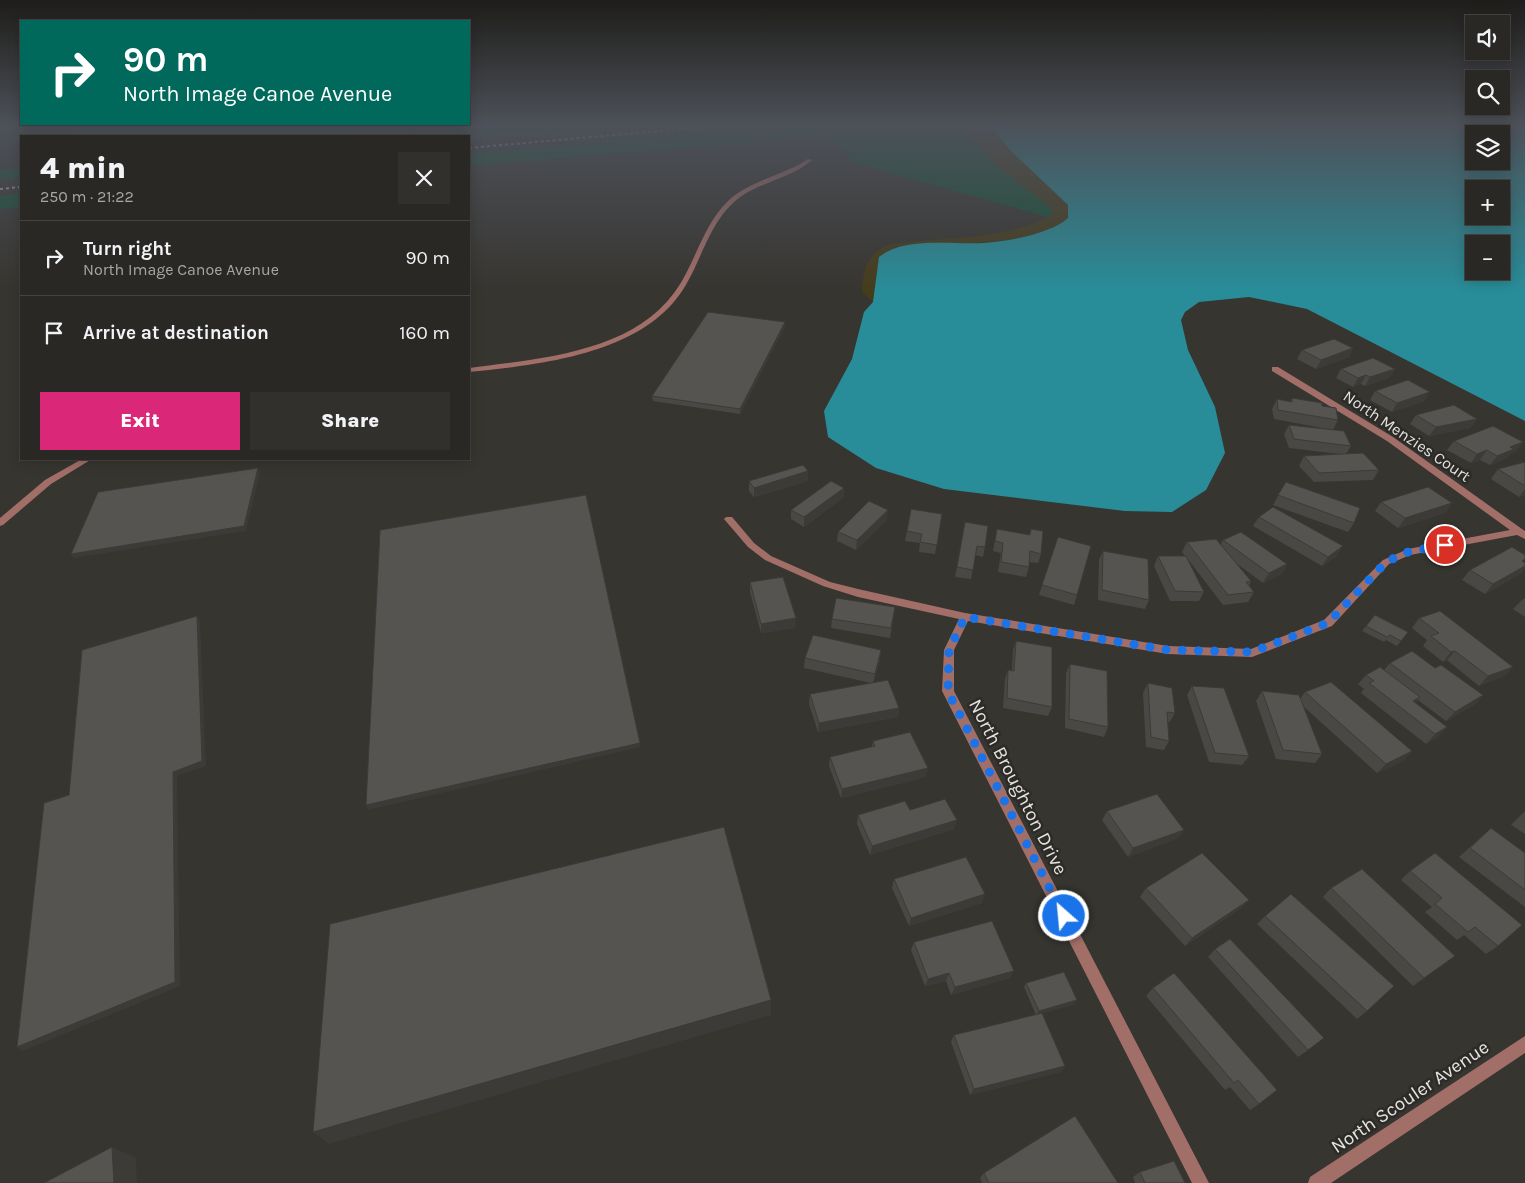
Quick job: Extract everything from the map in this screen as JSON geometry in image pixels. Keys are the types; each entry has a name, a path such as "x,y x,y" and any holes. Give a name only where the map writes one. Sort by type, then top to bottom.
{"street":[{"path":"470,370 535,361 589,348 637,329 656,317 677,294 729,202 747,190 770,180"},
{"name":"North Menzies Court","path":"1275,369 1390,439 1522,534"},
{"path":"0,522 48,482 86,460"},
{"path":"729,519 751,545 768,558 827,584 965,617 1168,650 1252,652 1328,623 1386,562 1408,552 1522,534"},
{"name":"North Broughton Drive","path":"965,617 949,650 948,692 1201,1183"},
{"name":"North Scouler Avenue","path":"1316,1183 1525,1044"}],"green space":[{"path":"916,180 1021,180 1050,207 1053,214 1048,217"},
{"path":"20,194 20,207 0,209 0,196"}],"sand":[{"path":"1015,180 1042,180 1068,205 1068,218 1052,228 1032,235 1010,239 963,244 898,246 889,251 880,262 873,302 862,292 863,276 867,264 874,254 887,245 973,236 1017,229 1053,214 1050,207"}],"water":[{"path":"1042,180 1465,180 1465,225 1510,225 1510,180 1525,180 1525,421 1307,309 1249,297 1199,302 1185,312 1181,320 1188,350 1215,407 1225,453 1206,490 1172,512 1125,511 944,489 876,468 828,437 824,411 852,359 864,312 873,302 879,257 889,250 915,244 984,243 1017,238 1051,228 1068,218 1068,205"}],"building":[{"path":"708,312 785,322 740,409 652,396"},
{"path":"1334,339 1353,348 1321,360 1302,350"},
{"path":"1373,358 1395,369 1370,377 1366,375 1358,378 1341,369"},
{"path":"1408,380 1430,392 1397,403 1375,391"},
{"path":"1292,398 1322,403 1322,406 1336,408 1338,420 1278,410 1277,399 1292,402"},
{"path":"1454,405 1477,419 1436,427 1416,415"},
{"path":"1289,425 1344,431 1351,446 1294,439"},
{"path":"1493,426 1523,442 1510,447 1514,449 1497,456 1487,450 1477,454 1454,441"},
{"path":"1363,453 1379,470 1319,473 1304,456"},
{"path":"1525,462 1525,486 1498,469"},
{"path":"803,465 808,471 754,488 749,481"},
{"path":"258,468 244,526 71,554 98,492"},
{"path":"831,481 844,488 804,517 791,510"},
{"path":"1286,482 1360,508 1354,523 1278,495"},
{"path":"1428,487 1452,503 1405,518 1381,502"},
{"path":"586,495 640,743 366,805 380,530"},
{"path":"869,501 888,510 857,540 838,532"},
{"path":"1273,507 1343,546 1328,557 1259,517"},
{"path":"911,509 942,514 937,545 920,542 922,534 907,531"},
{"path":"965,522 988,526 985,547 977,546 973,570 957,567"},
{"path":"997,529 1030,535 1031,529 1043,531 1041,554 1030,551 1029,567 1001,562 1003,543 995,541"},
{"path":"1241,532 1287,564 1269,573 1223,540"},
{"path":"1058,537 1091,546 1077,595 1042,585"},
{"path":"1216,539 1251,581 1246,582 1254,592 1228,595 1187,542"},
{"path":"1512,547 1525,555 1525,559 1522,561 1525,563 1525,566 1493,584 1470,570"},
{"path":"1103,551 1148,559 1149,600 1102,590"},
{"path":"1158,556 1186,556 1204,592 1175,591"},
{"path":"783,577 796,618 761,624 750,582"},
{"path":"836,598 895,607 891,628 832,619"},
{"path":"1440,611 1513,667 1488,676 1455,651 1451,652 1431,636 1439,633 1419,618"},
{"path":"1375,615 1408,632 1401,641 1390,635 1387,637 1366,626"},
{"path":"197,616 202,761 173,772 175,982 17,1047 44,803 69,795 82,650"},
{"path":"813,635 881,650 875,674 805,658"},
{"path":"1016,641 1052,647 1052,707 1007,698 1008,670 1014,671"},
{"path":"1412,651 1435,668 1441,665 1483,695 1455,712 1390,663"},
{"path":"1070,664 1107,671 1108,727 1069,719"},
{"path":"1380,667 1420,697 1413,701 1447,727 1435,734 1369,683 1374,681 1366,675"},
{"path":"888,680 899,708 819,723 810,694"},
{"path":"1331,682 1412,751 1386,764 1305,692"},
{"path":"1148,683 1172,688 1175,713 1167,712 1169,741 1151,737"},
{"path":"1192,686 1224,688 1249,756 1215,753"},
{"path":"1262,691 1299,695 1322,754 1283,750"},
{"path":"910,732 928,768 842,789 830,757 875,746 873,741"},
{"path":"1157,794 1184,830 1133,848 1107,811"},
{"path":"945,799 957,820 872,846 858,815 905,801 910,810"},
{"path":"724,827 771,1000 313,1132 330,924"},
{"path":"1491,828 1525,853 1525,890 1470,848"},
{"path":"1202,853 1249,900 1192,938 1146,888"},
{"path":"1435,853 1522,925 1498,946 1475,927 1468,932 1435,904 1442,898 1410,871"},
{"path":"966,857 985,894 911,918 894,879"},
{"path":"1362,869 1455,956 1424,978 1331,888"},
{"path":"1291,894 1394,986 1367,1011 1265,916"},
{"path":"992,921 1014,971 955,987 949,973 928,979 914,942"},
{"path":"1230,939 1324,1038 1308,1050 1215,949"},
{"path":"1064,972 1077,1000 1039,1011 1026,983"},
{"path":"1174,973 1277,1090 1259,1104 1238,1080 1234,1083 1153,988"},
{"path":"1042,1013 1065,1066 974,1089 954,1035"},
{"path":"1075,1116 1118,1183 989,1183 984,1173"},
{"path":"112,1147 114,1183 44,1183"},
{"path":"1174,1161 1185,1183 1145,1183 1140,1172"}],"railway":[{"path":"0,189 20,187"}],"route":[{"path":"1064,916 948,692 947,667 949,650 965,617 1168,650 1252,652 1328,623 1386,562 1408,552 1445,545"}]}
